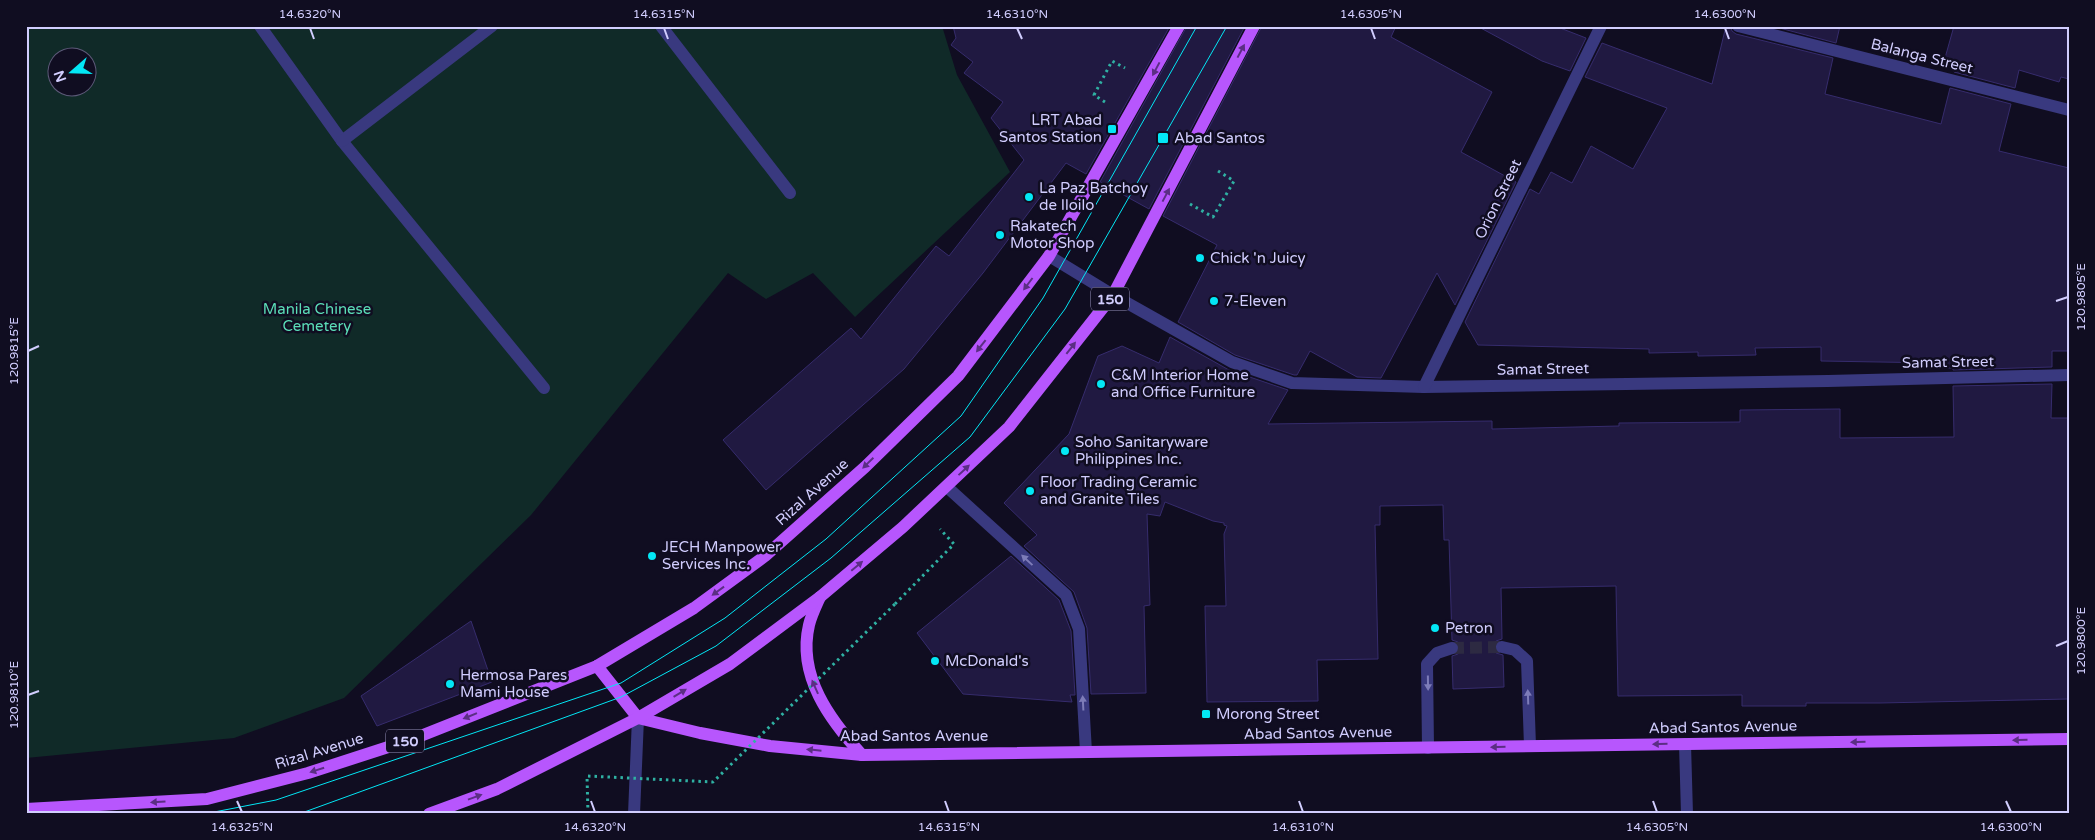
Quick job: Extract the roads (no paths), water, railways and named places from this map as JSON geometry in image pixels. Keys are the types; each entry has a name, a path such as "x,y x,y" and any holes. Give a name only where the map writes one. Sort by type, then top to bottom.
{"main road":[{"name":"Rizal Avenue","path":"26,809 207,799 308,773 413,739 597,666 694,608 765,556 865,467 958,376 1049,256 1179,26"},
{"name":"150","path":"429,814 497,789 638,718 730,664 820,597 903,527 1009,427 1113,295 1254,26"},
{"path":"820,597 809,625 806,650 811,678 822,703 839,730 862,755"},
{"path":"597,666 638,718"},
{"name":"Abad Santos Avenue","path":"638,718 700,733 770,746 862,755 2069,739"}],"street":[{"path":"260,26 342,141 544,388"},
{"path":"342,141 492,26"},
{"path":"661,26 790,193"},
{"name":"Orion Street","path":"1424,386 1601,26"},
{"name":"Balanga Street","path":"1738,26 2069,110"},
{"name":"Samat Street","path":"1049,256 1113,295 1232,362 1292,383 1424,386 2069,376"},
{"path":"947,486 1066,596 1079,629 1086,752"},
{"path":"1502,647 1515,650 1527,661 1530,746"},
{"path":"1428,748 1427,664 1438,653 1452,648"},
{"path":"634,814 638,718"},
{"path":"1685,744 1687,814"}],"tunnel":[{"path":"1452,648 1502,647"}],"tram line":[{"path":"204,814 276,800 621,683 725,618 826,539 961,416 1043,298 1197,26"},
{"path":"299,814 621,697 716,646 831,558 970,437 1065,309 1227,26"}],"place":[{"name":"LRT Abad Santos Station","path":"1112,129"},
{"name":"Abad Santos","path":"1163,138"},
{"name":"La Paz Batchoy de Iloilo","path":"1029,197"},
{"name":"Rakatech Motor Shop","path":"1000,235"},
{"name":"Chick 'n Juicy","path":"1200,258"},
{"name":"7-Eleven","path":"1214,301"},
{"name":"C&M Interior Home and Office Furniture","path":"1101,384"},
{"name":"Soho Sanitaryware Philippines Inc.","path":"1065,451"},
{"name":"Floor Trading Ceramic and Granite Tiles","path":"1030,491"},
{"name":"JECH Manpower Services Inc.","path":"652,556"},
{"name":"Petron","path":"1435,628"},
{"name":"McDonald's","path":"935,661"},
{"name":"Hermosa Pares Mami House","path":"450,684"},
{"name":"Morong Street","path":"1206,714"}],"park label":[{"name":"Manila Chinese Cemetery","path":"317,318"}]}
